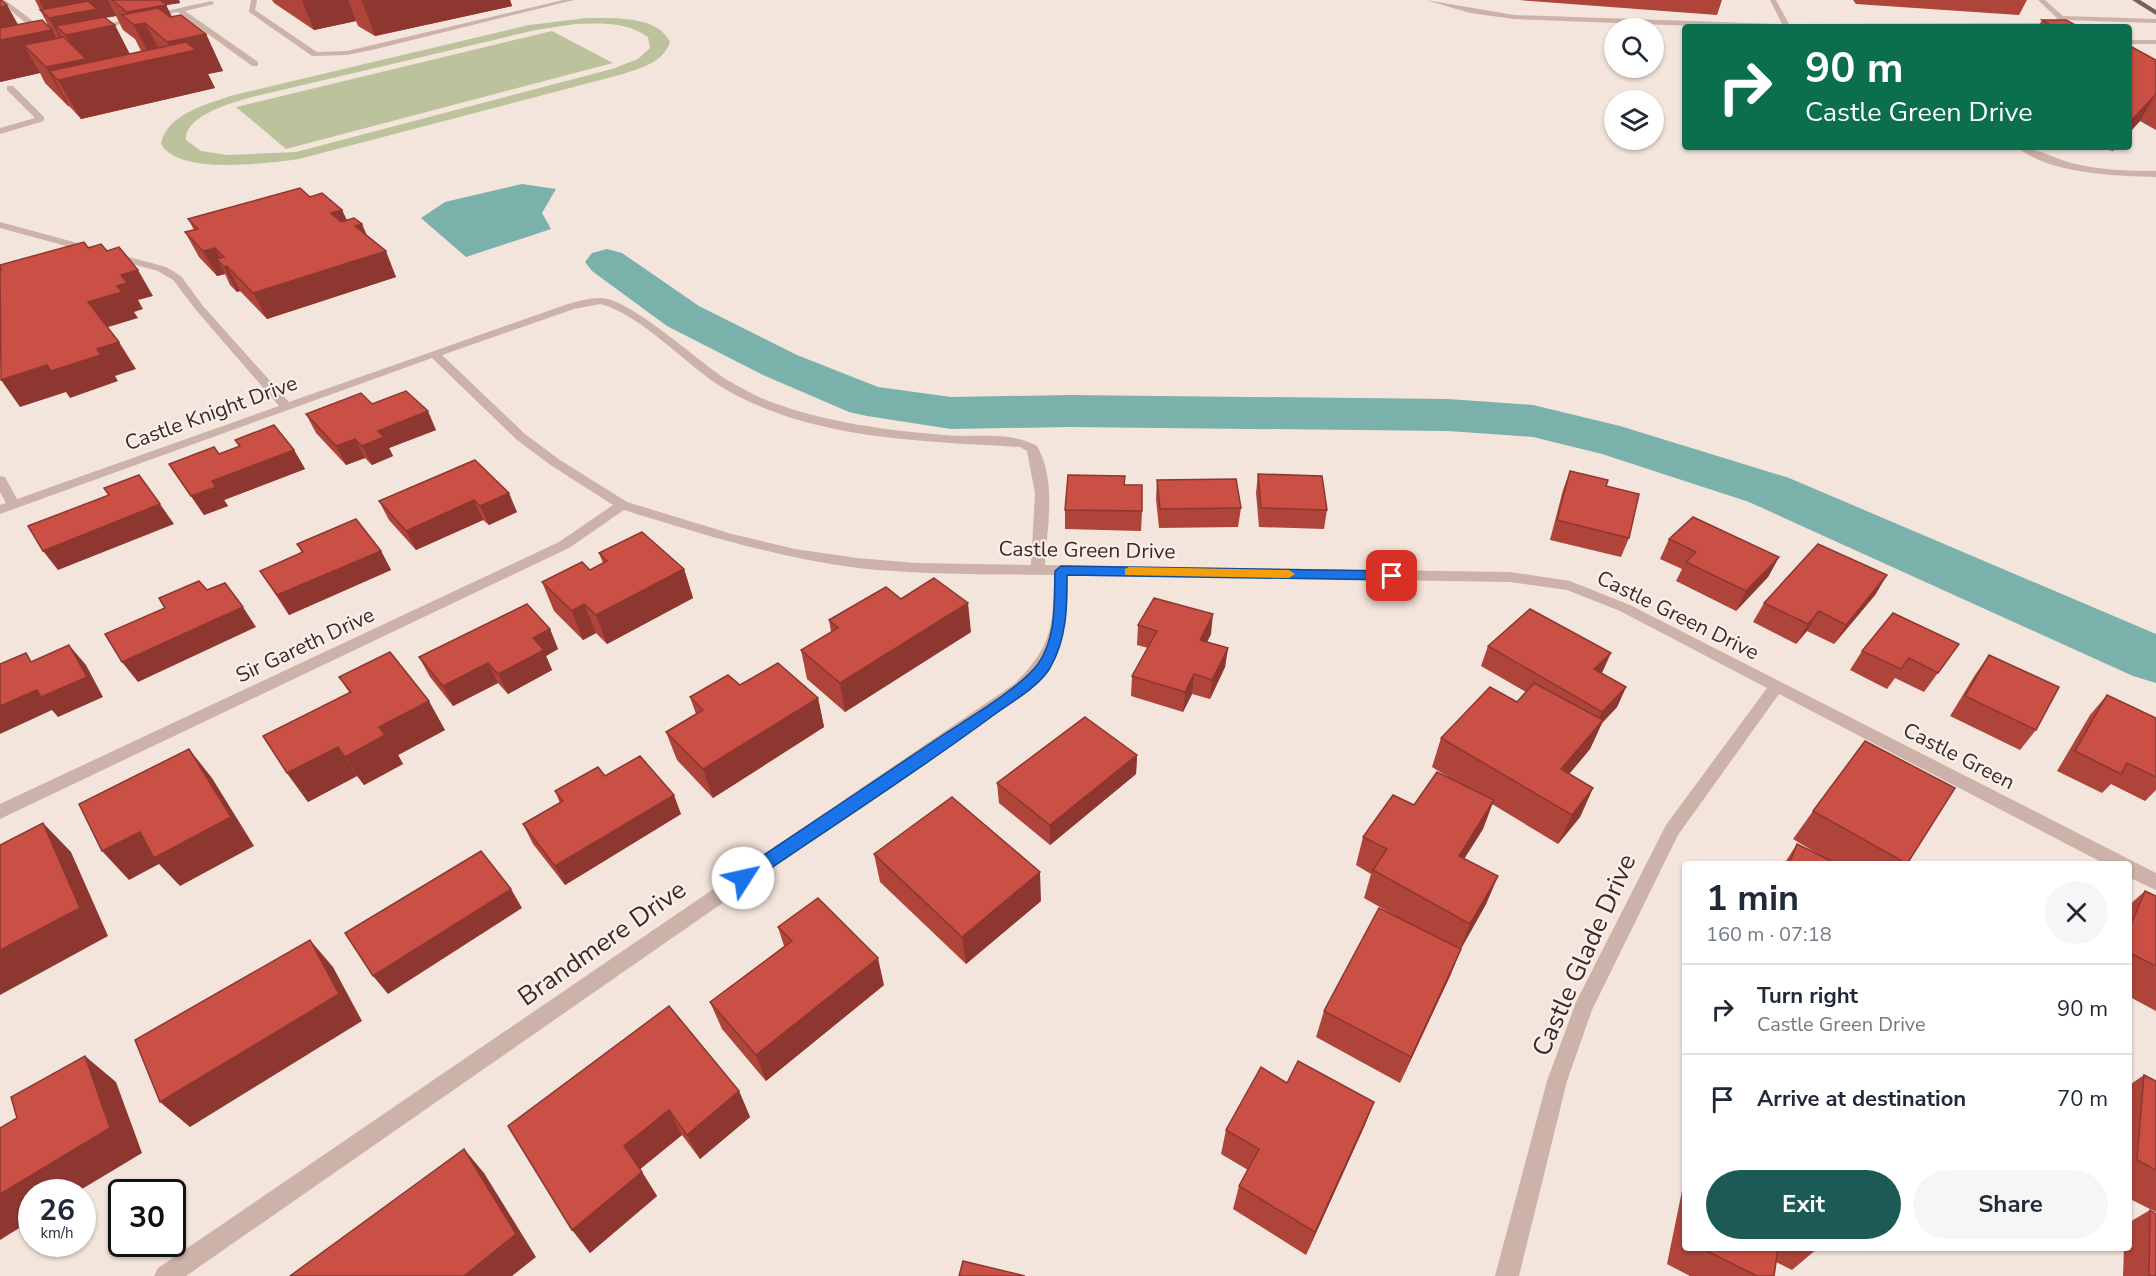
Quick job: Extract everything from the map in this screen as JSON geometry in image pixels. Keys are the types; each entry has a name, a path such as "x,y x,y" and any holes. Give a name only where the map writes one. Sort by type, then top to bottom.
{"main road":[{"path":"2135,0 2156,13"}],"street":[{"path":"1,0 51,39 41,42"},
{"path":"82,30 212,3 208,0"},
{"path":"255,0 251,11 315,54 347,53 376,47 571,0"},
{"path":"1429,0 1514,17 1726,24"},
{"path":"1773,0 1786,24"},
{"path":"2041,0 2061,18 2156,21"},
{"path":"180,10 255,64"},
{"path":"2058,24 2061,18"},
{"path":"2132,42 2156,42"},
{"path":"0,131 41,119 10,88"},
{"path":"2027,150 2054,163 2076,168 2115,173 2156,174"},
{"path":"0,225 162,269 177,278 199,307 287,407"},
{"name":"Castle Knight Drive","path":"0,510 434,354 572,306 600,301 612,304 643,322 724,383 768,405 811,419 871,431 945,440 1023,443 1033,448 1040,467 1041,513 1038,570"},
{"name":"Castle Green Drive","path":"434,354 521,437 556,463 622,505 729,538 857,563 916,568 1510,577 1570,586 1625,608 1776,687"},
{"path":"0,480 14,505"},
{"name":"Sir Gareth Drive","path":"0,812 564,545 622,505"},
{"name":"Brandmere Drive","path":"166,1276 1020,688 1043,667 1054,644 1060,619 1061,571"},
{"name":"Castle Green","path":"1776,687 2115,861"},
{"name":"Castle Glade Drive","path":"1507,1276 1557,1081 1583,1008 1672,830 1776,687"},
{"path":"2132,870 2156,882"}],"green space":[{"path":"587,18 633,20 655,27 664,33 670,42 663,55 644,67 623,74 299,159 267,163 204,164 171,154 161,144 171,125 179,118 199,107 230,96 529,25","holes":["575,24 613,24 632,28 648,37 650,48 638,59 612,69 296,152 228,155 201,151 186,140 187,131 201,117 222,106 244,99 536,30"]},
{"path":"552,31 613,63 286,149 236,107"}],"water":[{"path":"522,184 556,189 542,213 551,229 466,257 421,218 445,202"}],"building":[{"path":"1,0 7,5 0,7"},
{"path":"112,0 160,0 166,5 127,12"},
{"path":"88,1 97,9 49,18 40,10"},
{"path":"158,8 170,17 181,15 206,34 167,42 145,23 134,25 122,15"},
{"path":"104,17 115,25 66,35 56,26"},
{"path":"42,20 52,30 0,40 0,28"},
{"path":"2042,20 2066,20 2073,24 2049,24"},
{"path":"64,37 86,59 46,67 24,45"},
{"path":"186,42 196,50 58,80 49,71"},
{"path":"2132,47 2156,60 2156,94 2132,120"},
{"path":"300,188 310,197 322,193 342,210 331,213 341,222 354,218 362,224 355,226 386,251 253,293 217,259 224,257 215,248 203,251 185,232 198,229 188,219"},
{"path":"84,242 88,248 101,244 107,251 119,247 138,270 121,275 127,283 117,286 122,292 88,302 119,342 97,349 101,355 51,371 47,365 1,380 0,265"},
{"path":"406,391 428,411 378,431 384,437 362,446 355,439 336,446 306,414 361,393 372,404"},
{"path":"274,425 294,450 212,481 216,487 191,496 169,464 214,447 219,454 240,446 235,440"},
{"path":"475,460 509,493 480,506 474,500 406,531 379,501"},
{"path":"1570,471 1608,480 1606,486 1639,494 1629,538 1557,520"},
{"path":"1258,474 1322,476 1327,510 1261,508"},
{"path":"139,475 160,504 43,551 28,526 109,495 104,488"},
{"path":"1068,475 1125,476 1124,485 1142,485 1142,511 1065,510"},
{"path":"1236,479 1241,508 1160,509 1157,480"},
{"path":"1693,517 1779,557 1746,591 1686,562 1696,552 1669,539"},
{"path":"356,519 381,551 277,595 260,571 303,552 297,544"},
{"path":"642,532 684,569 596,615 584,604 572,611 542,582 582,562 590,570 607,561 599,553"},
{"path":"1818,544 1887,575 1846,625 1819,611 1808,624 1764,603"},
{"path":"934,578 968,603 840,683 801,650 838,628 829,620 886,587 901,599"},
{"path":"199,581 207,590 225,583 243,607 122,662 105,634 165,608 159,598"},
{"path":"1154,598 1213,614 1200,640 1228,648 1212,680 1194,674 1185,692 1132,676 1157,631 1138,625"},
{"path":"527,604 550,629 533,638 544,650 498,674 488,663 443,686 419,657"},
{"path":"1530,609 1611,653 1594,669 1626,687 1602,712 1488,646"},
{"path":"1893,613 1959,644 1938,673 1909,658 1901,669 1862,651"},
{"path":"69,645 87,677 41,697 37,690 0,706 0,664 26,653 31,662"},
{"path":"390,652 429,701 379,727 385,735 345,757 338,747 287,773 263,736 351,692 339,677"},
{"path":"1989,655 2059,687 2036,730 1965,696"},
{"path":"778,663 818,698 703,769 666,732 703,710 690,697 728,675 740,685"},
{"path":"1534,683 1603,720 1561,769 1593,788 1572,815 1441,738 1490,687 1517,702"},
{"path":"2107,695 2156,718 2156,777 2127,763 2121,774 2075,751"},
{"path":"1085,717 1137,755 1050,825 997,783"},
{"path":"1865,741 1955,788 1909,861 1902,861 1813,811"},
{"path":"189,749 231,817 154,858 140,832 102,851 79,804"},
{"path":"640,756 674,795 555,866 523,824 563,801 555,791 598,767 605,776"},
{"path":"1437,772 1494,800 1459,856 1498,876 1470,924 1373,870 1387,849 1363,837 1393,795 1414,805"},
{"path":"952,797 1040,872 962,937 874,854"},
{"path":"43,823 80,908 0,950 0,845"},
{"path":"1797,844 1831,861 1790,861"},
{"path":"481,851 511,889 373,976 345,933"},
{"path":"2145,891 2156,896 2156,966 2132,954 2132,922"},
{"path":"818,898 878,958 756,1055 710,1002 792,941 778,927"},
{"path":"1379,908 1461,949 1411,1057 1324,1011"},
{"path":"310,940 339,994 160,1102 135,1040"},
{"path":"669,1006 739,1091 687,1135 669,1110 624,1146 642,1172 572,1230 508,1126"},
{"path":"85,1056 110,1128 25,1179 18,1179 18,1183 0,1194 0,1128 17,1118 11,1097"},
{"path":"1298,1061 1374,1102 1315,1232 1239,1186 1259,1149 1226,1130 1261,1067 1287,1083"},
{"path":"2144,1075 2156,1081 2156,1170 2137,1160"},
{"path":"464,1149 516,1234 464,1276 290,1276"},
{"path":"2150,1210 2156,1214 2156,1276 2149,1276"},
{"path":"1707,1251 1778,1251 1774,1276 1757,1276"},
{"path":"963,1261 1025,1276 959,1276"}],"waterway":[{"path":"607,262 683,316 780,365 867,401 951,413 1070,411 1448,415 1533,421 1620,442 1769,490 2156,660"}],"slow traffic":[{"path":"1129,572 1289,574"}],"route":[{"path":"743,878 861,796 968,726 1020,688 1043,667 1054,644 1060,619 1061,571 1392,576"}]}
